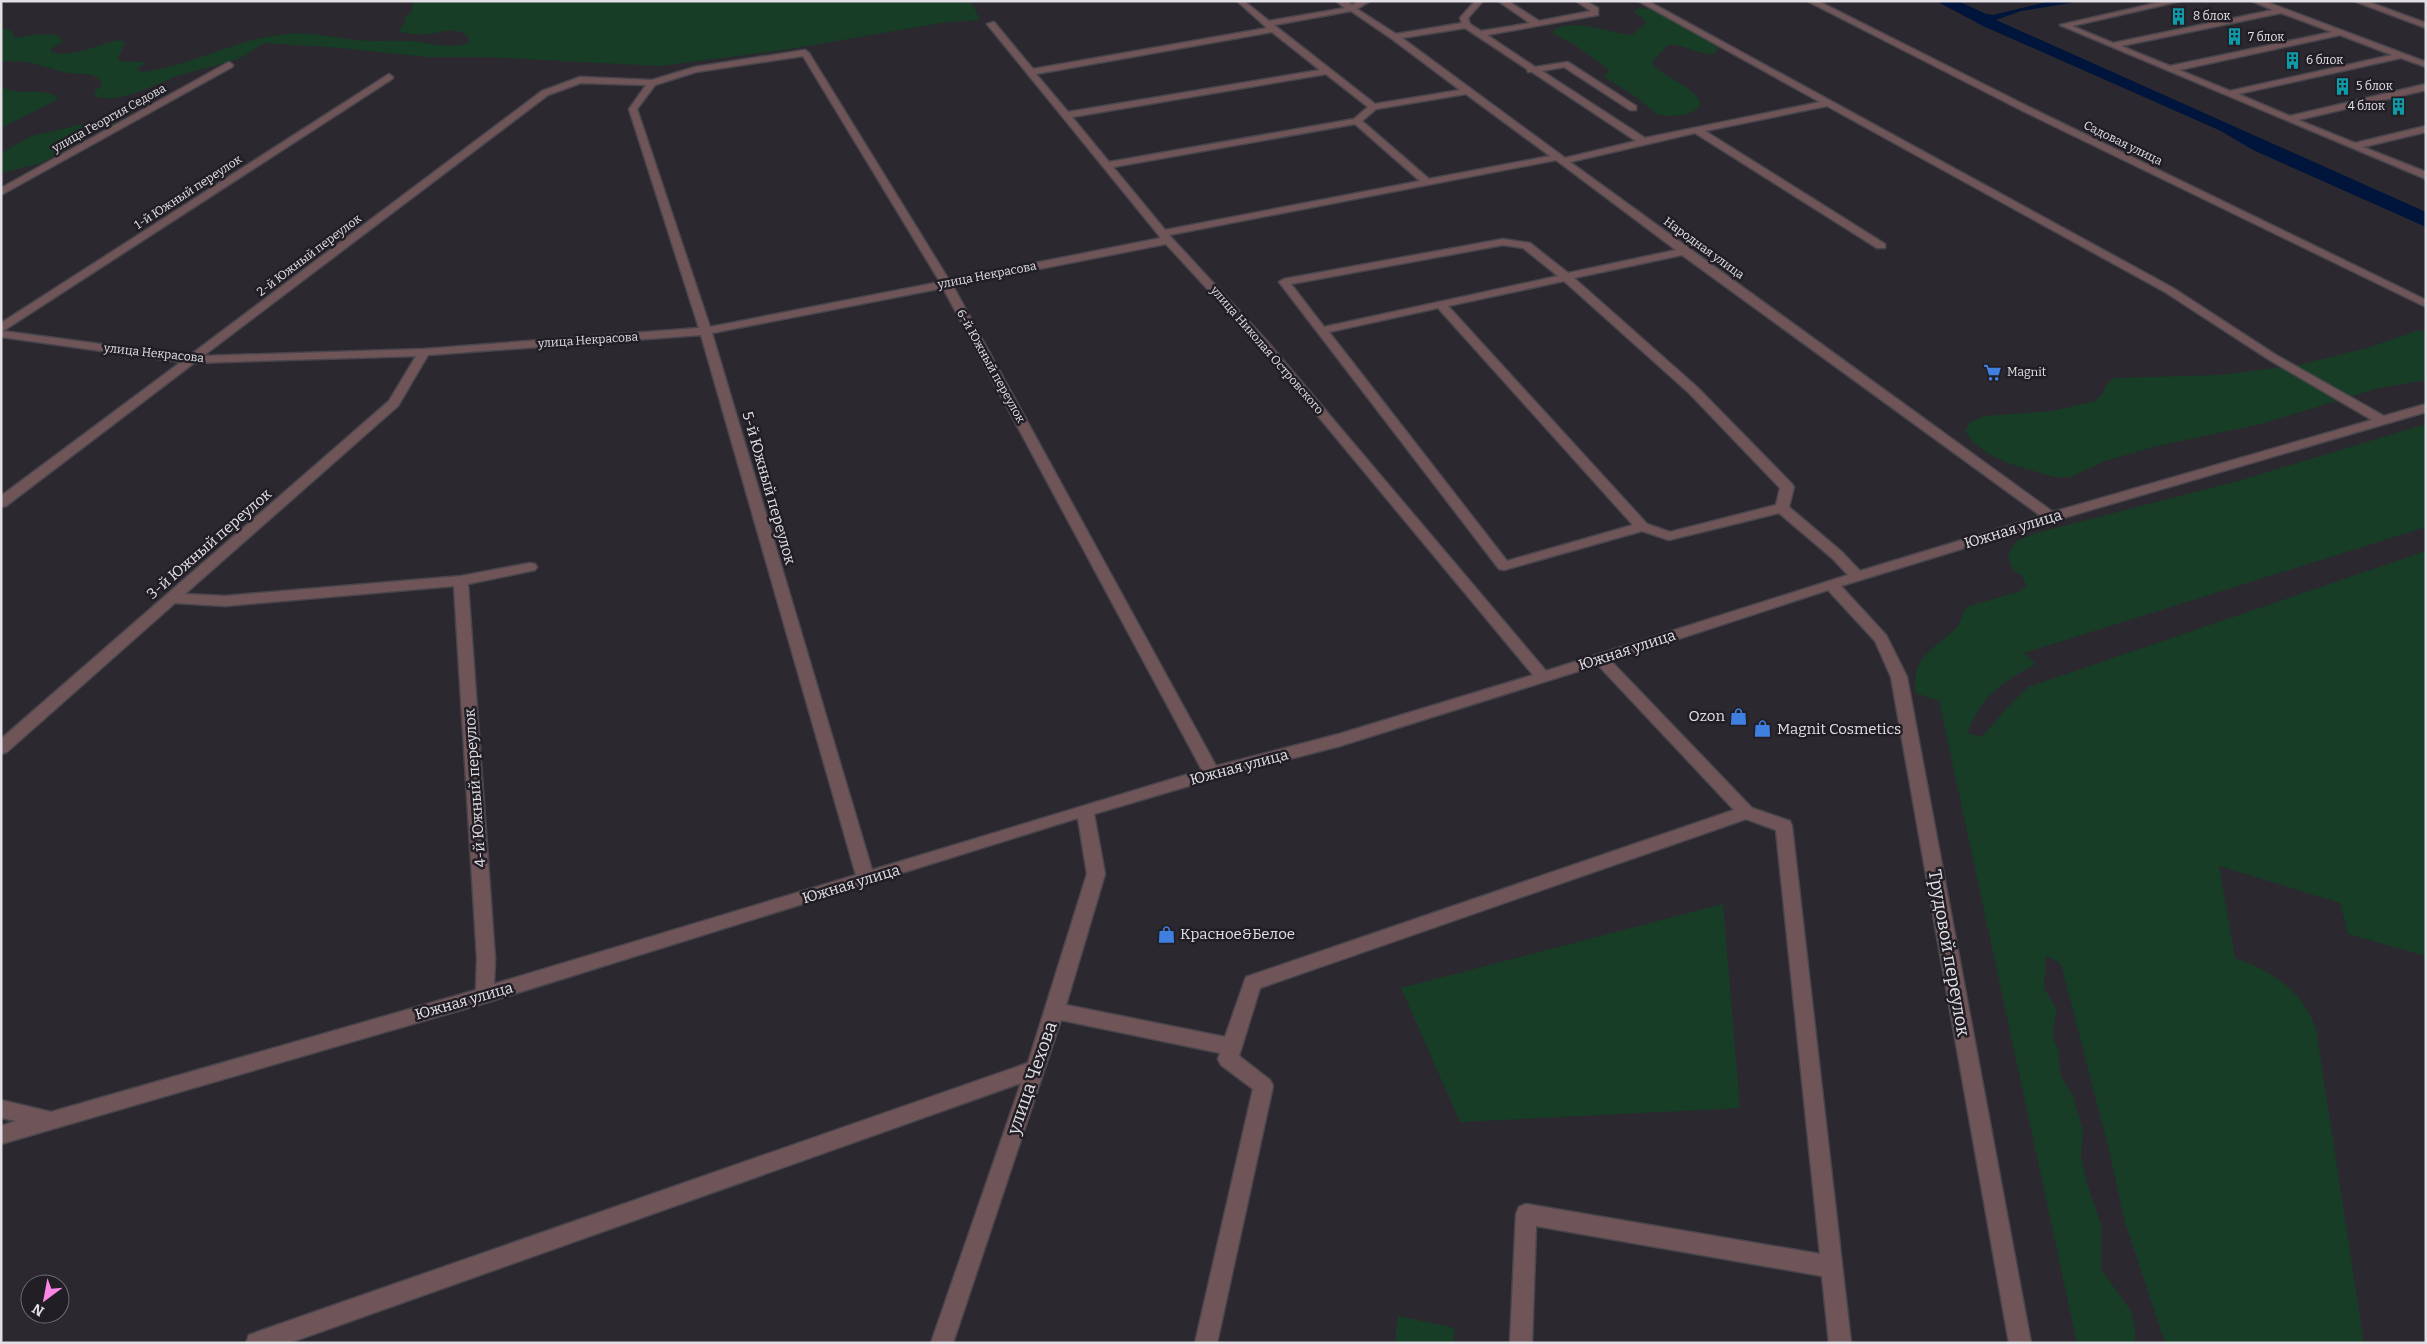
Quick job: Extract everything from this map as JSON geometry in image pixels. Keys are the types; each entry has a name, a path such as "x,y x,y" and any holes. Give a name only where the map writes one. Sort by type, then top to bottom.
{"street":[{"name":"Народная улица","path":"1340,1 1395,37 1684,251 2051,518"},
{"path":"1033,72 1270,27 1351,9 1366,1"},
{"path":"1466,25 1464,18 1479,1"},
{"path":"1502,1 1538,24"},
{"path":"1481,34 1595,13 1595,10 1580,1"},
{"path":"1642,1 2169,290 2272,357 2383,421"},
{"name":"Садовая улица","path":"1811,1 2026,109 2426,304"},
{"path":"2177,1 2064,25 2426,176"},
{"path":"2256,1 2426,65"},
{"path":"2358,1 2426,26"},
{"path":"1240,2 1373,108"},
{"path":"2114,45 2282,11"},
{"name":"улица Николая Островского","path":"991,24 1033,72 1166,236 1263,343 1543,677"},
{"path":"1395,37 1466,25 1643,141"},
{"path":"2170,69 2340,33"},
{"name":"6-й Южный переулок","path":"652,83 695,70 805,53 946,283 1212,773"},
{"path":"2228,94 2401,55"},
{"path":"1532,70 1565,64 1633,108"},
{"name":"улица Георгия Седова","path":"1,192 229,65"},
{"path":"1067,115 1327,71"},
{"name":"1-й Южный переулок","path":"1,328 389,77"},
{"name":"2-й Южный переулок","path":"1,503 545,93 580,80 652,83"},
{"name":"5-й Южный переулок","path":"652,83 633,109 706,331 866,879"},
{"path":"2290,119 2426,87"},
{"path":"1108,165 1357,121 1373,108 1468,91"},
{"name":"улица Некрасова","path":"1,334 192,360 424,352 706,331 1428,183 1628,147 1643,141 1828,103"},
{"path":"1357,121 1428,183"},
{"path":"2354,146 2426,129"},
{"path":"1698,131 1881,246"},
{"path":"1642,527 1504,566 1320,331 1284,282 1503,242 1526,245 1566,277 1693,390 1787,487 1782,508"},
{"path":"1320,331 1442,306 1684,251"},
{"path":"1442,306 1642,527 1669,536 1782,508"},
{"name":"3-й Южный переулок","path":"1,748 394,403 424,352"},
{"name":"Южная улица","path":"1,1135 485,995 1085,810 1212,773 1340,740 1601,659 1831,584 2426,408"},
{"path":"1782,508 1837,555 1858,577"},
{"path":"171,598 225,600 461,581 530,566"},
{"name":"4-й Южный переулок","path":"461,581 486,958 485,995"},
{"name":"Трудовой переулок","path":"1831,584 1881,639 1899,677 2020,1343"},
{"path":"1601,659 1746,812 1784,826 1840,1343"},
{"name":"улица Чехова","path":"942,1343 1055,1011 1096,874 1085,810"},
{"path":"1206,1343 1263,1086 1228,1059 1252,982 1746,812"},
{"path":"1055,1011 1232,1048"},
{"path":"257,1343 1035,1069"},
{"name":"Южная улица","path":"1,1109 50,1120"},
{"path":"1520,1343 1526,1214 1832,1267"}],"green space":[{"path":"413,1 971,1 980,20 947,22 784,50 660,66 486,57 427,57 341,48 266,43 240,58 174,77 140,91 116,98 95,96 94,92 101,86 101,81 93,76 69,73 26,62 1,62 1,28 12,31 14,38 40,34 58,35 63,41 51,49 51,52 60,53 77,52 120,40 125,43 118,58 120,61 144,62 143,65 136,69 142,72 179,64 252,40 289,34 314,34 364,41 410,41 448,46 470,42 463,33 458,31 430,34 401,32 400,28 405,23 404,19 412,11"},
{"path":"1640,8 1656,10 1721,46 1713,54 1707,54 1680,46 1668,45 1652,62 1661,72 1684,86 1697,97 1701,104 1696,110 1685,115 1666,116 1657,114 1632,94 1604,77 1609,70 1575,45 1552,33 1558,28 1577,25 1632,35 1646,23 1645,20 1635,13 1634,10"},
{"path":"1,86 14,91 49,93 56,96 57,100 1,128"},
{"path":"104,119 114,120 115,124 55,142 51,147 57,154 42,163 1,173 1,153 32,136"},
{"path":"2416,331 2426,331 2426,380 2379,388 2261,424 2157,446 2105,461 2071,477 2054,477 2010,464 1987,453 1973,442 1965,431 1970,422 1984,416 2052,411 2095,401 2103,394 2106,385 2114,378 2219,375 2299,365 2367,348"},
{"path":"2426,424 2426,527 2024,653 2036,664 2012,677 1994,691 1980,708 1967,733 1982,737 2028,687 2426,551 2426,956 2348,934 2340,903 2219,866 2235,958 2261,969 2284,984 2303,1004 2316,1029 2364,1343 2165,1343 2125,1222 2108,1146 2061,964 2046,955 2044,988 2057,1010 2053,1028 2053,1039 2059,1051 2060,1074 2073,1096 2083,1131 2081,1157 2087,1183 2102,1227 2101,1269 2131,1311 2135,1327 2135,1343 2077,1343 1939,701 1916,693 1915,681 1920,662 1958,626 1966,607 2021,591 2026,585 2022,576 2013,570 2008,556 2016,541 2036,533 2238,481"},
{"path":"1723,904 1740,1108 1460,1122 1401,988"},
{"path":"1398,1316 1455,1328 1453,1343 1395,1343"}],"water":[{"path":"1936,1 1958,1 1986,14 1993,15 2051,1 2083,1 2021,11 1996,20 2426,212 2426,227 2253,150 2221,131 1983,26"}],"place":[{"name":"8 блок","path":"2179,16"},
{"name":"7 блок","path":"2234,37"},
{"name":"6 блок","path":"2292,60"},
{"name":"5 блок","path":"2342,86"},
{"name":"4 блок","path":"2399,106"},
{"name":"Magnit","path":"1993,372"},
{"name":"Ozon","path":"1739,716"},
{"name":"Magnit Cosmetics","path":"1763,729"},
{"name":"Красное&Белое","path":"1166,934"}]}
